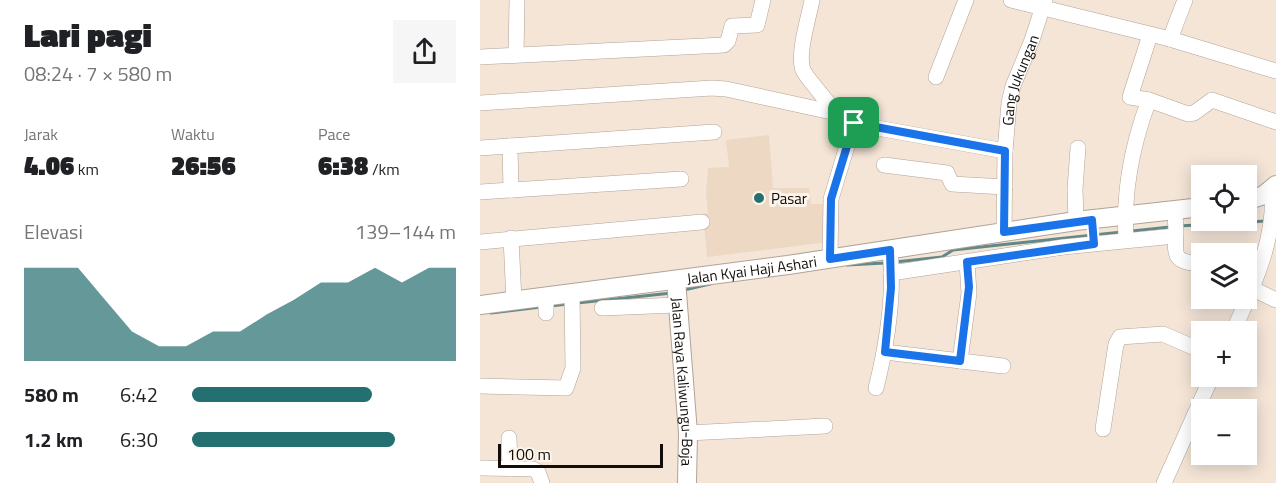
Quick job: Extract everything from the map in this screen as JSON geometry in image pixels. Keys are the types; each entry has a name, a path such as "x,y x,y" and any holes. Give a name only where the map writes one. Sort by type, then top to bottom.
{"main road":[{"path":"1257,197 1274,187"},
{"name":"Jalan Kyai Haji Ashari","path":"480,305 514,301 546,304 572,300 676,294 830,259 891,263 1004,232 1038,231 1125,220 1175,223 1191,214"},
{"name":"Jalan Raya Kaliwungu-Boja","path":"676,294 688,434 687,483"}],"street":[{"path":"516,54 517,0"},
{"path":"480,57 724,45 728,41 732,26 757,25 763,0"},
{"path":"812,0 801,57 802,67 836,113"},
{"path":"936,77 966,0"},
{"path":"1011,0 1043,4 1276,71"},
{"path":"1170,39 1185,0"},
{"name":"Gang Jukungan","path":"1004,232 1005,151 1009,103 1043,4"},
{"path":"1150,35 1130,97 1149,100 1191,114 1212,100 1276,122"},
{"path":"480,103 712,88 836,113 854,123 1005,151"},
{"path":"1126,240 1125,220 1132,157 1149,100"},
{"path":"830,259 831,199 854,123"},
{"path":"480,148 714,132"},
{"path":"510,146 511,190"},
{"path":"1063,247 1076,225 1075,181 1078,148"},
{"path":"884,165 947,173 952,184 1005,187"},
{"path":"480,192 681,179"},
{"path":"1257,271 1272,247 1274,187"},
{"path":"480,242 702,222"},
{"path":"876,388 885,352 891,263 967,262 1039,250 1126,240 1175,223 1175,253 1180,261 1191,262"},
{"path":"1076,225 1094,244"},
{"path":"1038,231 1039,250"},
{"path":"511,238 514,301"},
{"path":"960,361 969,287 967,262"},
{"path":"1257,285 1276,300"},
{"path":"602,309 631,297 676,294"},
{"path":"480,386 566,388 573,368 572,300"},
{"path":"1103,429 1116,344 1120,337 1163,334 1191,346"},
{"path":"885,352 1003,366"},
{"path":"1164,483 1207,387"},
{"path":"688,434 825,426"},
{"path":"509,438 510,469"},
{"path":"480,468 536,470 542,483"}],"shaded area":[{"name":"Pasar","path":"769,135 773,188 809,188 811,204 825,204 828,242 707,257 703,214 708,213 706,193 708,168 729,167 726,140"}],"waterway":[{"path":"1179,226 1266,221"},
{"path":"1132,231 1170,227"},
{"path":"895,262 942,257 953,250 1122,232"},
{"path":"847,265 885,263"},
{"path":"684,290 710,284"},
{"path":"577,303 672,293"},
{"path":"550,306 568,304"},
{"path":"491,313 541,307"}],"place":[{"name":"Pasar","path":"759,198"}],"route":[{"path":"854,123 1005,151 1004,232 1092,220 1094,244 967,262 969,287 960,361 885,352 891,288 890,250 830,259 831,199 854,123"}]}
